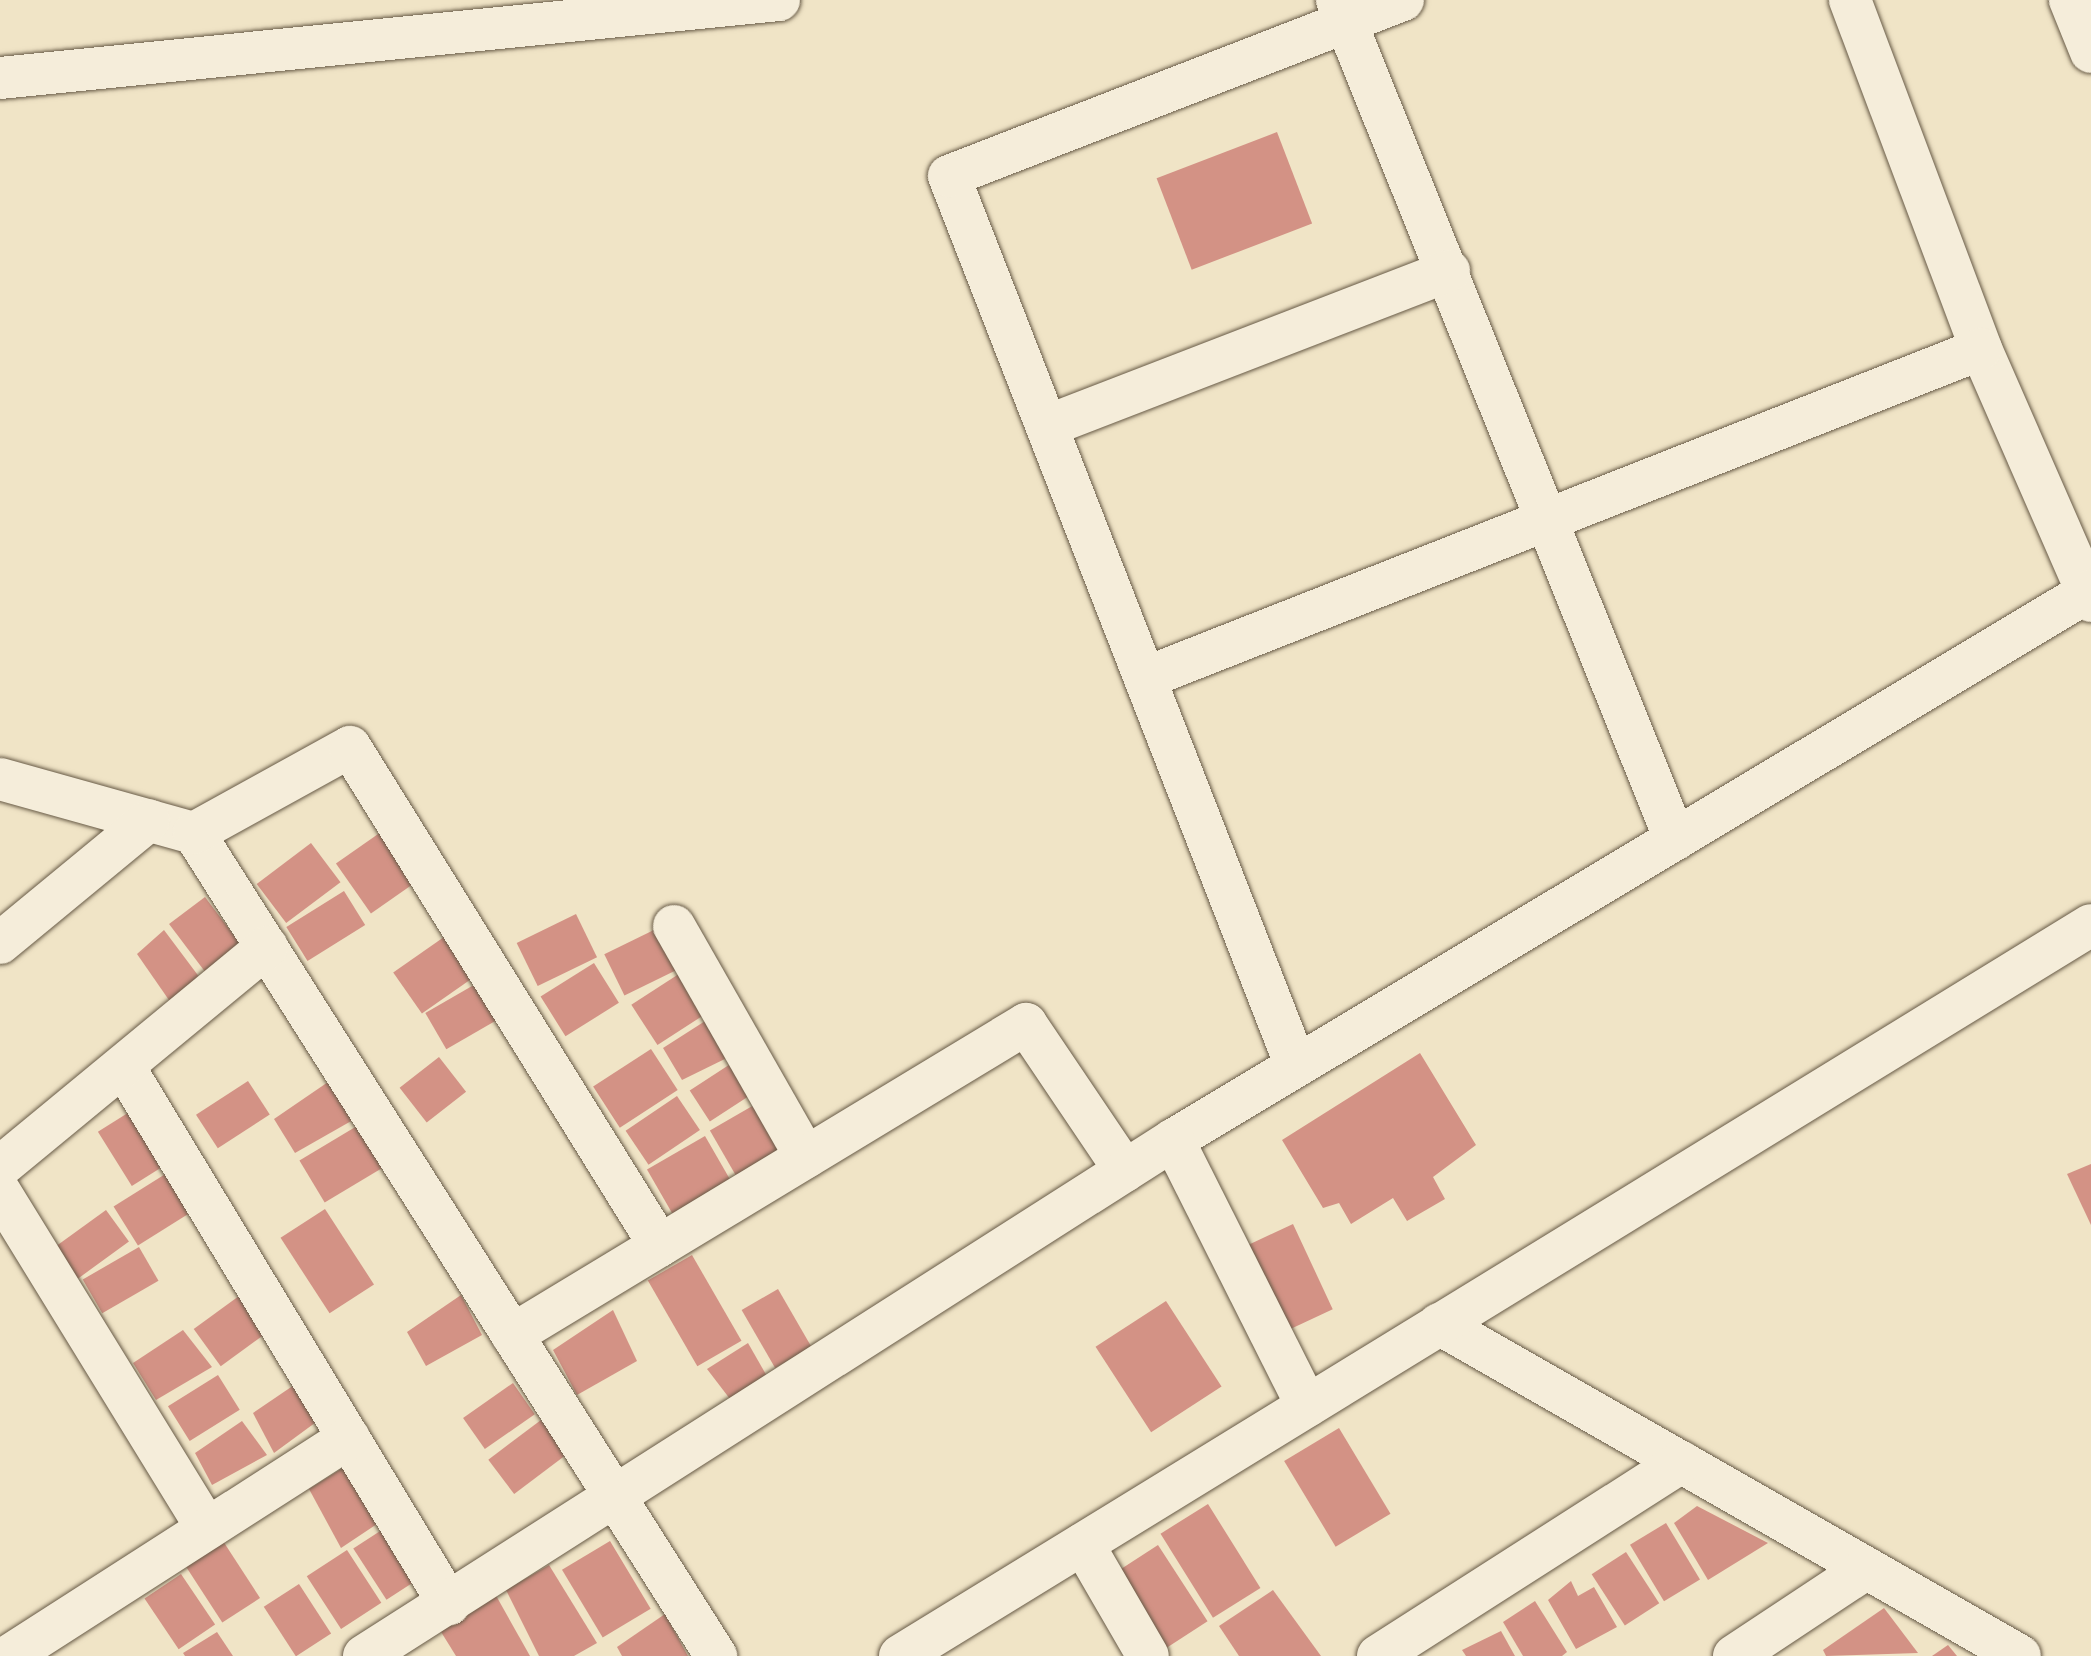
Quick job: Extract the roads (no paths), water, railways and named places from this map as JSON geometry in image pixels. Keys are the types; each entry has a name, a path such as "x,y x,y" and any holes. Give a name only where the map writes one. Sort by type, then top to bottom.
{"street":[{"path":"0,78 779,0"},
{"path":"1296,1066 949,176 1343,10 1403,0"},
{"path":"364,1656 1173,1140 2089,595 1981,349 1850,0"},
{"path":"2070,0 2091,52"},
{"path":"1343,10 1675,839"},
{"path":"1047,426 1449,271"},
{"path":"1145,678 1981,349"},
{"path":"194,833 350,747 660,1246"},
{"path":"0,779 194,833 716,1656"},
{"path":"0,943 149,820"},
{"path":"900,1656 2091,925"},
{"path":"674,926 806,1157"},
{"path":"0,1167 267,947"},
{"path":"512,1335 1026,1024 1125,1171"},
{"path":"124,1067 449,1604"},
{"path":"1173,1140 1307,1406"},
{"path":"0,1192 207,1528"},
{"path":"1439,1324 2020,1656"},
{"path":"9,1656 349,1438"},
{"path":"1378,1656 1681,1462"},
{"path":"1083,1544 1148,1656"},
{"path":"1734,1656 1867,1568"}]}
